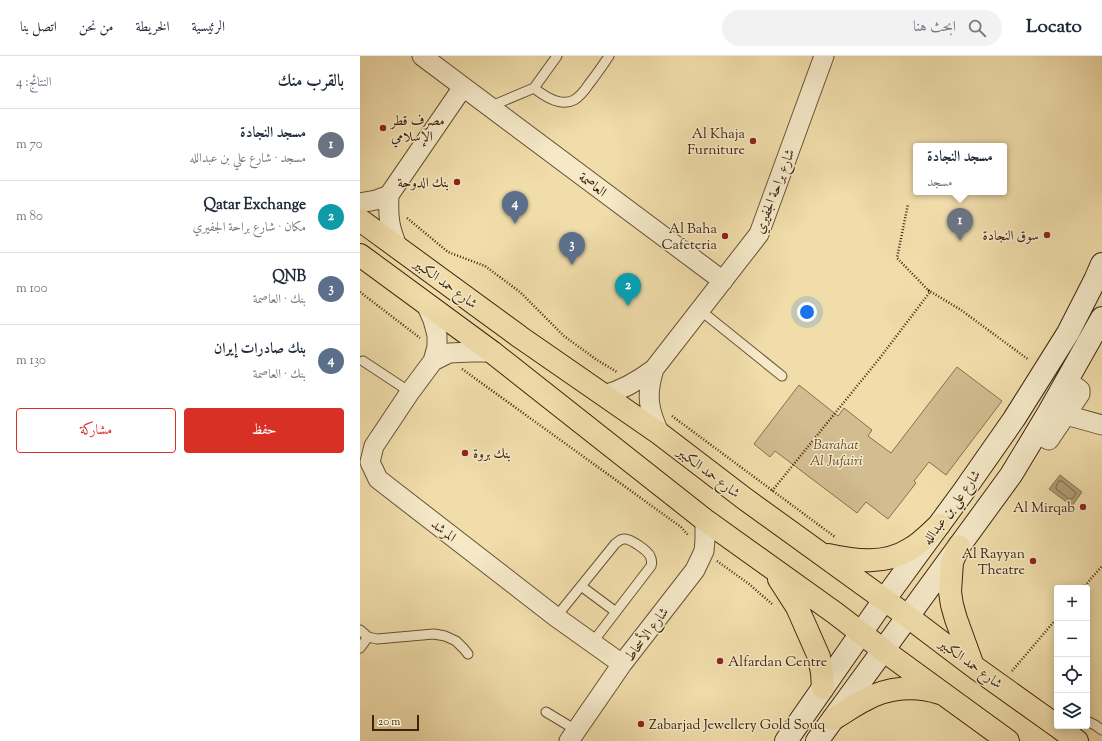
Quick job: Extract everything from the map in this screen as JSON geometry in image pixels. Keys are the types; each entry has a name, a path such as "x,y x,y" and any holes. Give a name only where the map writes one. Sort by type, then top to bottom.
{"main road":[{"name":"شارع حمد الكبير","path":"360,220 520,337 660,434 745,499 907,616 973,666 1054,721"},
{"name":"شارع حمد الكبير","path":"360,255 492,352 705,520 1008,741"},
{"path":"822,554 861,561 894,556 910,550 939,525"},
{"path":"959,546 952,562 950,592 956,619 973,666"},
{"path":"775,571 797,608 819,657 823,688"},
{"path":"833,719 866,699 890,690 919,688 946,695"},
{"name":"شارع حمد الكبير","path":"1063,729 1077,741"}],"street":[{"name":"العاصمة","path":"422,56 723,281"},
{"name":"شارع براحة الجفيري","path":"604,395 635,383 654,369 759,234 824,56"},
{"path":"398,248 391,231 388,213 389,195 463,87"},
{"path":"360,203 376,200 389,195"},
{"name":"شارع علي بن عبدالله","path":"786,741 884,600 1014,419 1068,333 1102,264"},
{"name":"المرشد","path":"424,302 433,320 437,335 437,347 433,361 410,392 374,446 370,462 378,479 556,617 622,664"},
{"name":"شارع علي بن عبدالله","path":"817,741 1011,475 1102,318"},
{"name":"المرشد","path":"433,361 449,353 492,352"},
{"name":"شارع براحة الجفيري","path":"654,369 650,380 649,407 653,421 660,434"},
{"path":"1036,434 1050,440 1080,394 1080,390 1067,380"},
{"path":"1066,415 1102,425"},
{"name":"شارع الأسحاط","path":"572,736 622,664 695,570 704,551 705,520"}],"lane":[{"path":"489,107 534,88 557,56"},
{"path":"534,88 545,96 558,101 568,102 574,100 581,95 609,56"},
{"path":"700,310 782,376"},
{"path":"363,361 410,392"},
{"path":"556,617 619,540 628,539 633,541 649,554 652,562 651,566 592,643"},
{"path":"581,586 616,612"},
{"path":"360,630 368,637 377,639 434,634 445,636 456,641 468,654"},
{"path":"360,648 368,637"},
{"path":"546,712 572,736"},
{"path":"1090,722 1102,730"}],"path":[{"path":"389,195 402,214 448,252 485,266 520,292 564,336 597,360 635,383"},
{"path":"908,204 897,258 928,290 961,310 1032,362"},
{"path":"772,490 879,359 930,292 928,290"},
{"path":"360,292 422,340"},
{"path":"457,365 681,527 704,551 749,584 776,607"},
{"path":"667,413 841,541"},
{"path":"1086,585 1102,566"},
{"path":"1000,684 1054,621"}],"green space":[{"name":"Barahat Al Jufairi","path":"957,367 1002,401 946,475 929,462 914,481 916,483 888,519 866,502 857,513 775,451 770,457 754,444 799,385 838,416 844,408 872,430 868,436 891,453"}],"water":[{"path":"1060,475 1082,492 1072,506 1049,489"}],"place":[{"name":"مصرف قطر الإسلامي","path":"383,128"},
{"name":"Al Khaja Furniture","path":"753,141"},
{"name":"بنك الدوحة","path":"457,182"},
{"name":"بنك صادرات إيران","path":"515,224"},
{"name":"سوق النجادة","path":"1047,235"},
{"name":"Al Baha Cafeteria","path":"725,236"},
{"name":"مسجد النجادة","path":"960,241"},
{"name":"QNB","path":"572,265"},
{"name":"Qatar Exchange","path":"628,306"},
{"name":"بنك بروة","path":"465,453"},
{"name":"Al Mirqab","path":"1083,507"},
{"name":"Al Rayyan Theatre","path":"1033,561"},
{"name":"Alfardan Centre","path":"720,661"},
{"name":"Zabarjad Jewellery Gold Souq","path":"641,724"}]}
